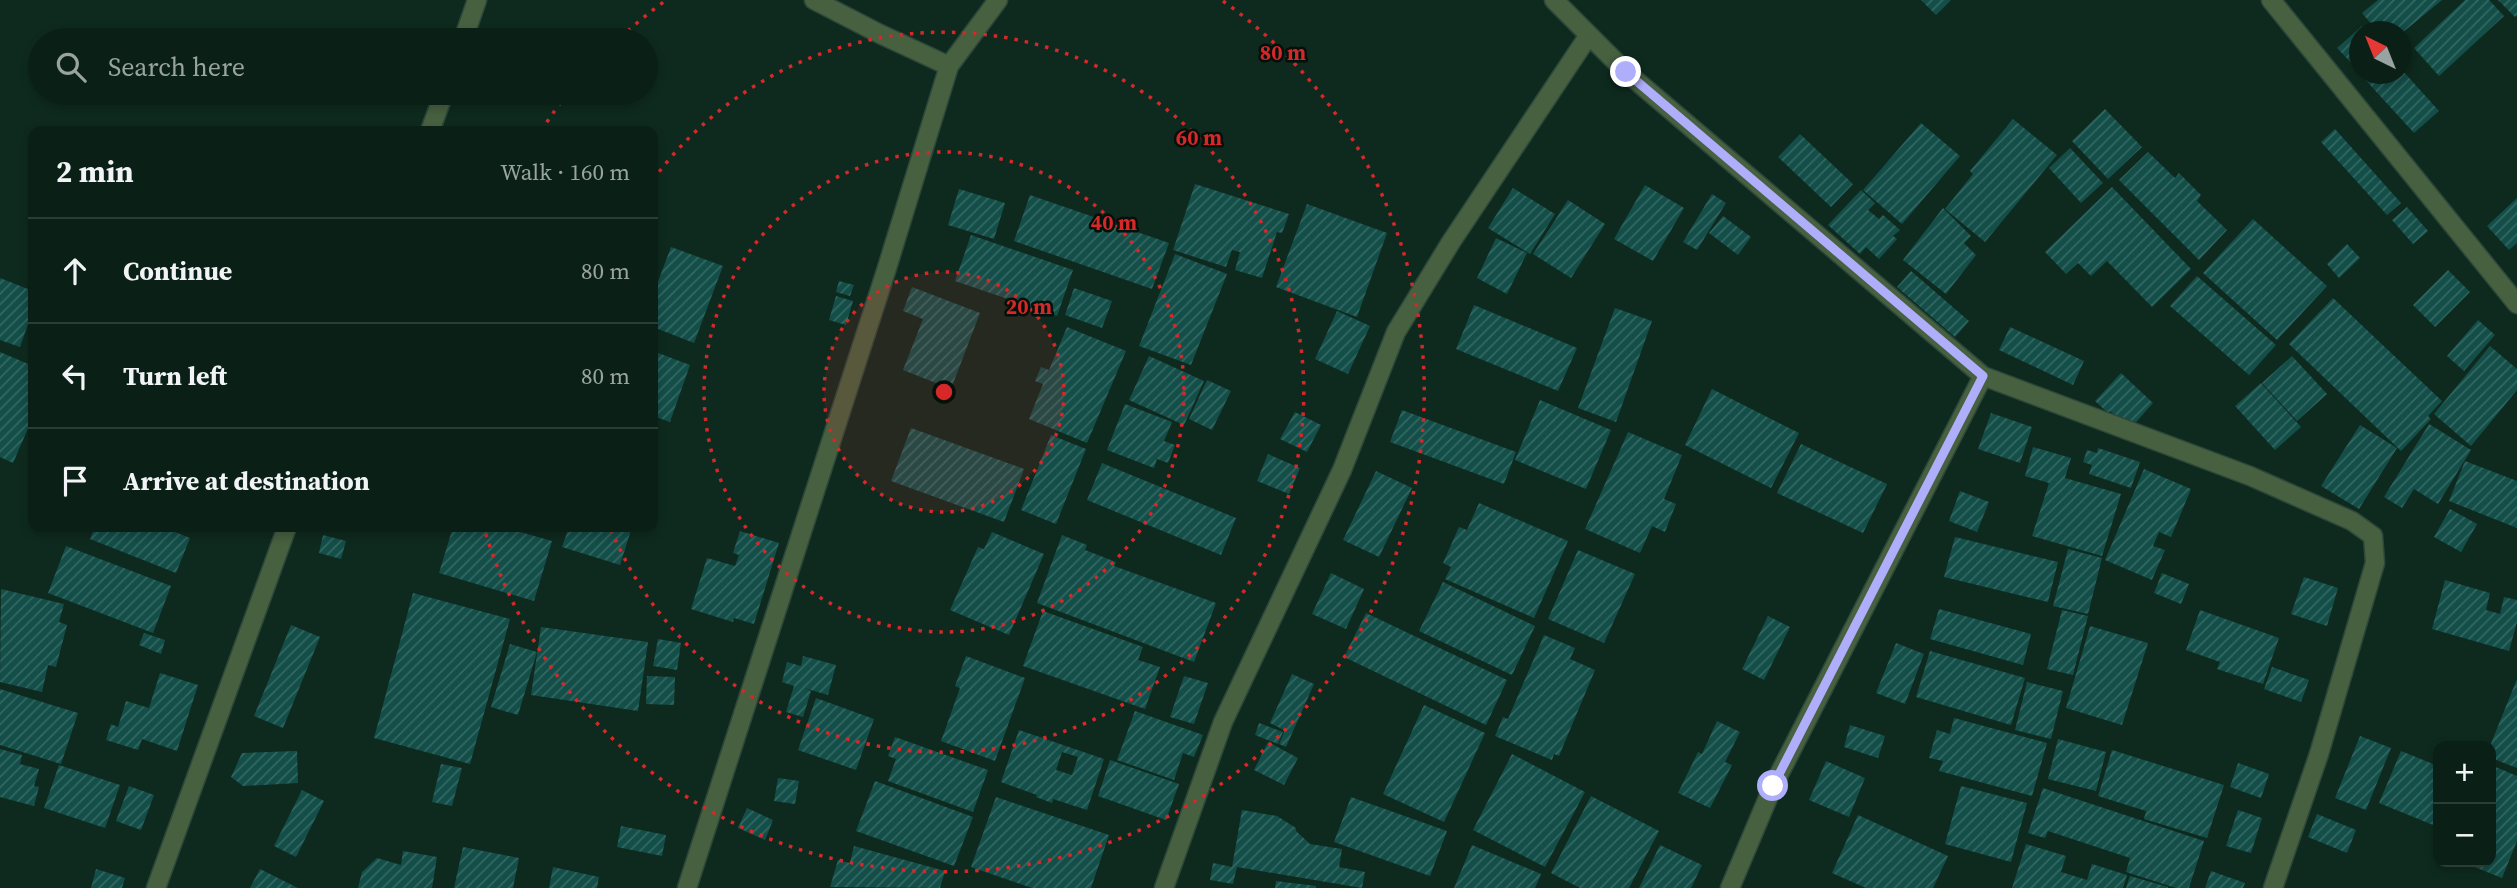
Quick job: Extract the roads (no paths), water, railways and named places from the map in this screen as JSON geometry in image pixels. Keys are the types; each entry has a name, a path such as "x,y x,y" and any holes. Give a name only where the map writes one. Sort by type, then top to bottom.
{"street":[{"path":"467,28 477,0"},
{"path":"814,0 949,66"},
{"path":"687,888 882,284 949,66 999,0"},
{"path":"1554,0 1626,72 1983,376 2250,476 2352,521 2373,536 2375,563 2319,754 2273,888"},
{"path":"2271,0 2517,304"},
{"path":"1164,888 1223,722 1342,470 1396,332 1451,242 1590,35"},
{"path":"432,126 440,105"},
{"path":"1730,888 1773,786 1983,376"},
{"path":"156,888 285,532"}]}
